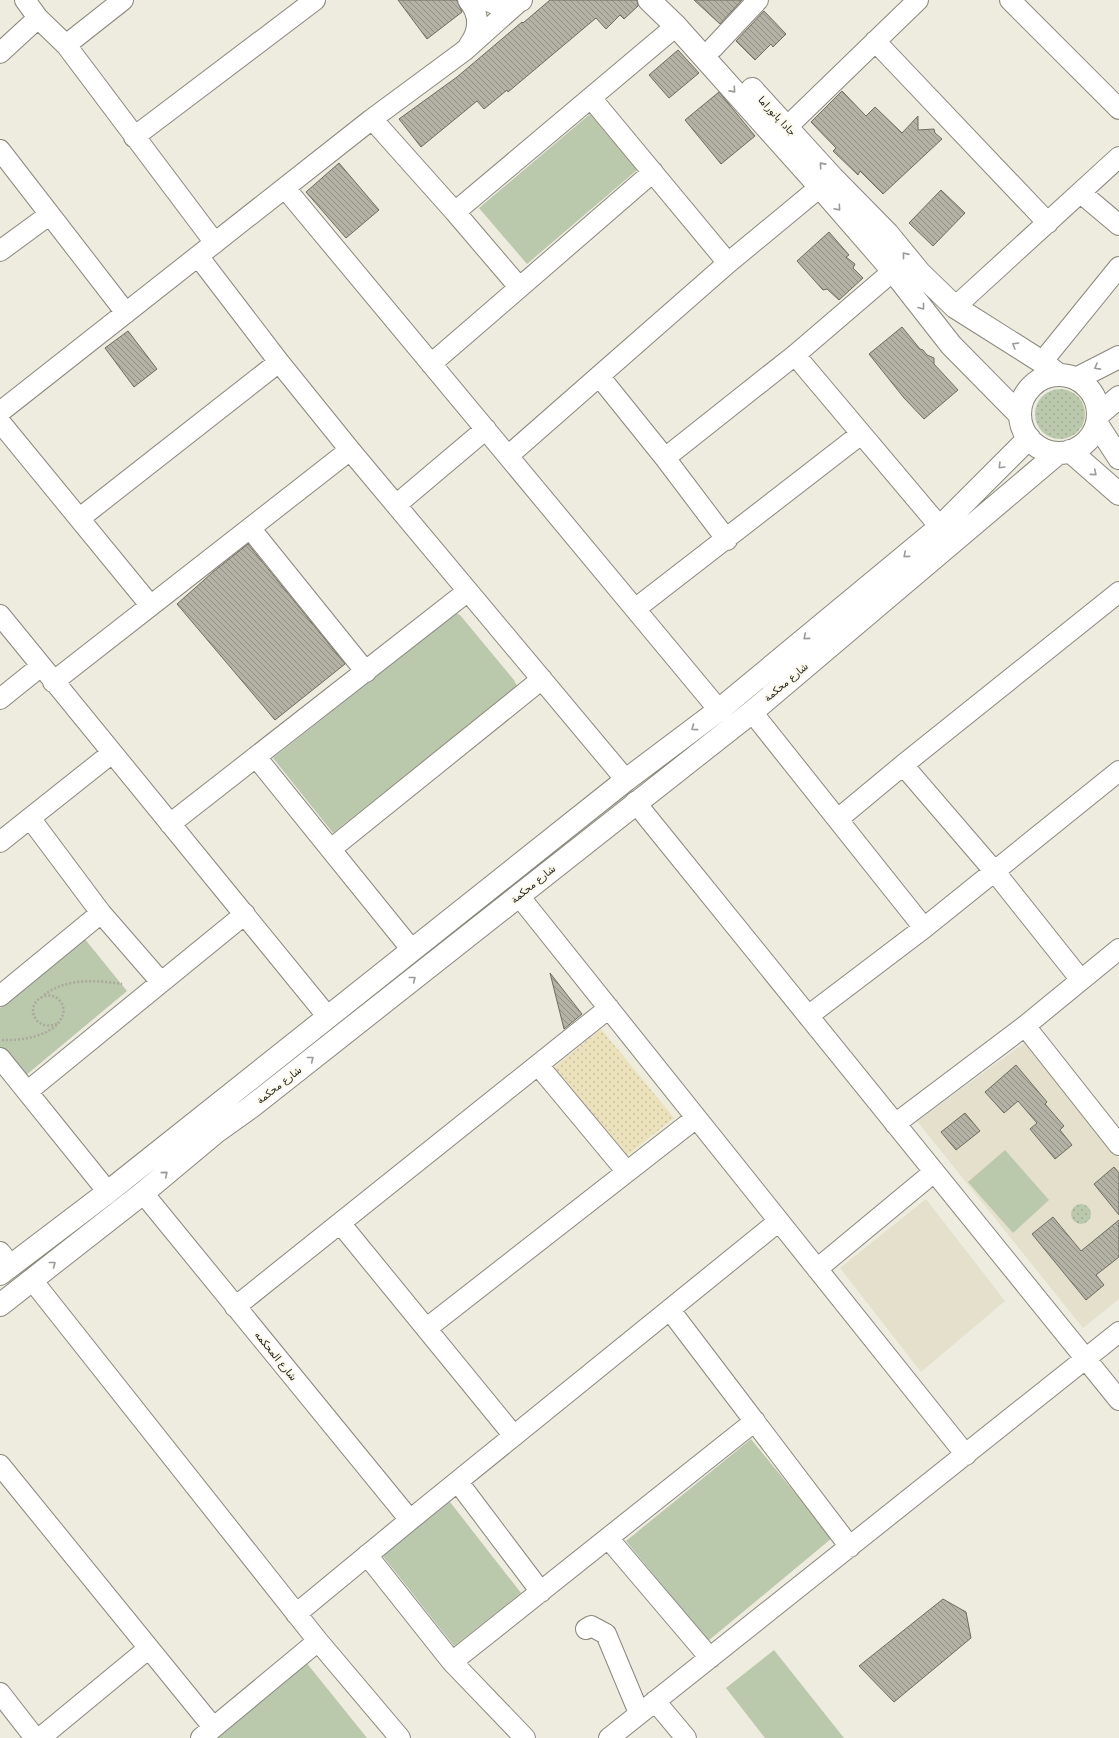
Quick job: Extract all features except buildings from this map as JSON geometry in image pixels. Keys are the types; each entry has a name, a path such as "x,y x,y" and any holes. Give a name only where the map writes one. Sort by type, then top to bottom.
{"main road":[{"path":"488,0 500,5 521,0"},
{"path":"649,0 676,26 820,187 893,271 951,345 1020,414"},
{"name":"جادا پانوراما","path":"663,0 713,48 788,127 833,178 888,234 920,273 963,313 1068,377"},
{"path":"951,345 963,342 969,336 973,325 963,313"},
{"path":"1119,357 1068,377 1049,377 1032,387 1025,395 1020,414 1024,431 1029,438 1042,449 1064,452 1079,448 1087,441 1098,419 1119,398"},
{"path":"1068,377 1088,388 1096,400 1098,419 1119,458"},
{"name":"شارع محكمة","path":"0,1305 143,1192 210,1124 235,1091 626,780 719,710 940,527 1029,438"},
{"path":"1064,452 1119,494"},
{"name":"شارع محكمة","path":"4,1264 210,1124 251,1107 519,896 635,802 752,712 1064,452"},
{"path":"235,1091 240,1099 251,1107"}],"street":[{"path":"25,0 38,18 66,45 215,243"},
{"path":"66,45 123,0"},
{"path":"134,137 315,0"},
{"path":"464,51 475,35 477,27 475,11 468,0"},
{"path":"0,412 372,119 464,51 521,0"},
{"path":"713,48 758,0"},
{"path":"788,127 918,0"},
{"path":"1010,0 1119,109"},
{"path":"0,53 38,18"},
{"path":"455,212 676,26"},
{"path":"875,41 1048,223"},
{"path":"591,98 728,263"},
{"path":"372,119 455,212 519,287"},
{"path":"0,150 126,313"},
{"path":"963,313 1048,223 1119,157"},
{"path":"431,364 653,172"},
{"path":"508,456 728,263 820,187"},
{"path":"285,188 719,710"},
{"path":"1081,193 1119,225"},
{"path":"0,251 49,215"},
{"path":"198,256 279,362 350,450 626,780"},
{"path":"1042,362 1119,267"},
{"path":"665,458 795,355 893,271"},
{"path":"795,355 940,527"},
{"path":"80,518 279,362"},
{"path":"599,376 665,458 727,540"},
{"path":"0,422 150,605"},
{"path":"396,505 486,429"},
{"path":"635,610 727,540 861,434"},
{"path":"53,682 350,450"},
{"path":"250,528 366,672"},
{"path":"170,824 468,592"},
{"path":"838,819 1119,592"},
{"path":"0,615 53,682 245,914 328,1018"},
{"path":"0,699 41,666"},
{"path":"331,849 542,678"},
{"path":"752,712 924,928"},
{"path":"0,842 112,753"},
{"path":"256,757 412,950"},
{"path":"904,765 995,872 1081,980"},
{"path":"808,1016 924,928 1119,771"},
{"path":"635,802 1119,1400"},
{"path":"30,818 101,913 161,982"},
{"path":"519,896 966,1455"},
{"path":"0,996 101,913"},
{"path":"28,1091 245,914"},
{"path":"895,1124 1025,1026 1119,949"},
{"path":"235,1307 609,1008"},
{"path":"1025,1026 1119,1146"},
{"path":"0,1058 108,1192"},
{"path":"538,1065 627,1172"},
{"path":"426,1328 696,1118"},
{"path":"817,1269 934,1172"},
{"name":"شارع المحكمه","path":"143,1192 235,1307 410,1520"},
{"path":"296,1614 779,1221"},
{"path":"340,1223 514,1436"},
{"path":"32,1280 296,1614 400,1738"},
{"path":"670,1310 850,1546"},
{"path":"609,1738 1119,1332"},
{"path":"452,1662 755,1421"},
{"path":"0,1465 149,1648 207,1733 318,1641"},
{"path":"458,1482 541,1592"},
{"path":"608,1538 710,1658"},
{"path":"367,1555 452,1662 525,1738"},
{"path":"586,1628 591,1626 606,1634 639,1713"},
{"path":"40,1738 149,1648"},
{"path":"0,1693 35,1738"},
{"path":"656,1702 686,1738"}],"path":[{"path":"58,1023 53,1026 44,1026 36,1020 34,1016 34,1006 40,998 50,990 78,982 93,981 122,984"},
{"path":"0,1040 26,1038 51,1029 58,1023 64,1010 60,1000 51,995 40,998"}],"shaded area":[{"path":"1027,1041 1119,1159 1119,1299 1083,1328 917,1121"},
{"path":"926,1199 1005,1301 921,1372 840,1268"}],"green space":[{"path":"590,114 637,170 527,264 479,208"},
{"path":"1055,389 1065,389 1078,396 1085,409 1085,419 1078,432 1065,439 1055,439 1046,435 1039,428 1035,419 1035,409 1039,400 1046,393"},
{"path":"456,613 460,615 514,680 517,686 333,833 273,758"},
{"path":"84,938 127,991 13,1086 0,1070 0,1008"},
{"path":"1005,1150 1049,1200 1013,1233 968,1182"},
{"path":"1081,1204 1088,1207 1091,1214 1088,1221 1081,1224 1074,1221 1071,1214 1074,1207"},
{"path":"751,1439 832,1538 708,1641 626,1541"},
{"path":"450,1502 521,1593 454,1646 382,1555"},
{"path":"774,1650 844,1738 765,1738 726,1688"},
{"path":"305,1661 367,1738 211,1738"}],"sand":[{"path":"601,1029 674,1118 624,1158 552,1069"}]}
